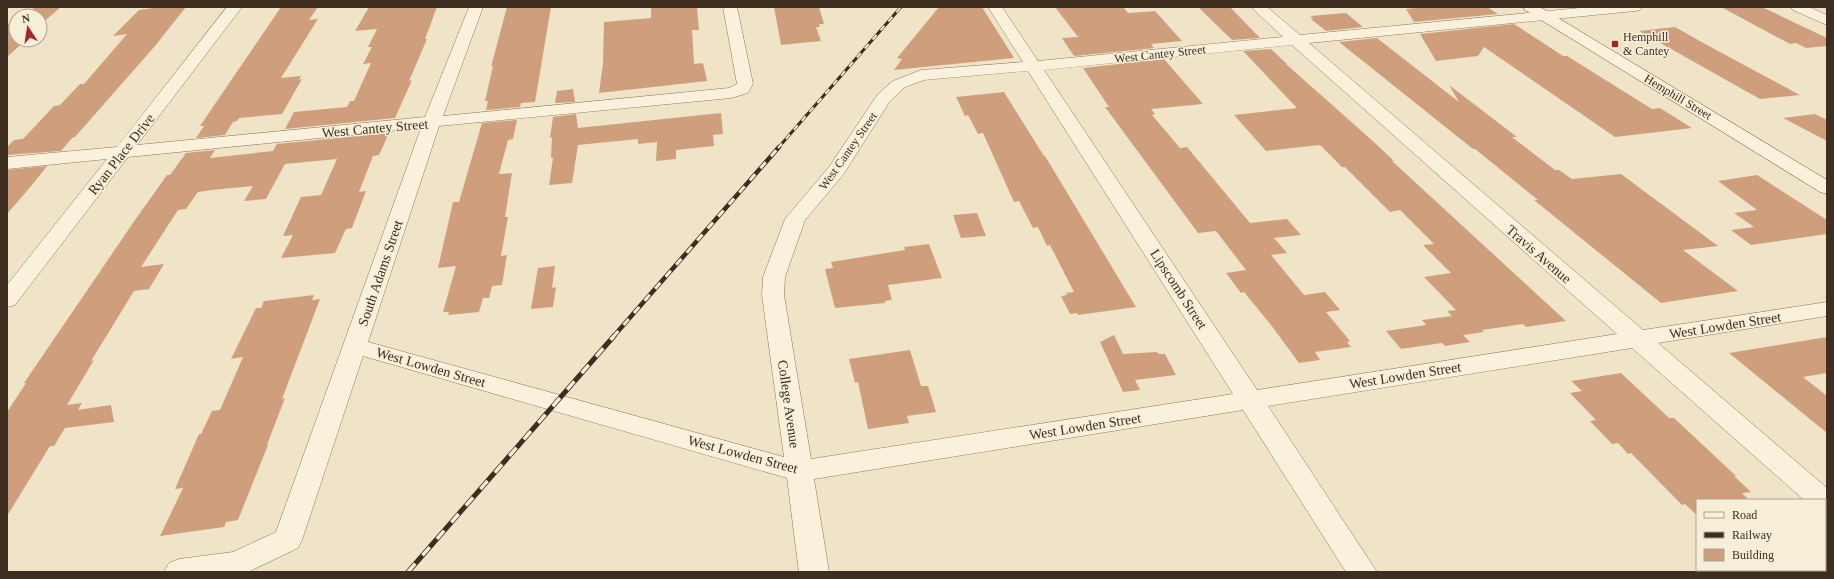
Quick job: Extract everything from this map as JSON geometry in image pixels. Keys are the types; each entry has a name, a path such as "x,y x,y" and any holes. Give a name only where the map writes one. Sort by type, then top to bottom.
{"street":[{"name":"Ryan Place Drive","path":"7,300 235,7"},
{"name":"South Adams Street","path":"179,572 236,564 288,540 432,122 476,7"},
{"name":"West Cantey Street","path":"7,163 709,96 742,89 745,84 730,7"},
{"name":"Lipscomb Street","path":"995,7 1032,66 1252,400 1362,572"},
{"name":"Travis Avenue","path":"1258,7 1821,499"},
{"name":"Hemphill Street","path":"1530,7 1827,188"},
{"name":"West Cantey Street","path":"780,260 795,219 836,171 884,98 899,84 921,75 1032,66 1635,7"},
{"path":"1798,7 1827,20"},
{"name":"College Avenue","path":"780,260 774,277 773,295 814,572"},
{"name":"West Lowden Street","path":"355,346 798,471 1827,309"}],"building":[{"path":"61,7 48,18 48,8 34,8"},
{"path":"160,7 186,7 155,46 61,151 7,155 7,147 14,140 23,139 54,106 60,105 80,84 84,84 127,34 113,36 139,10"},
{"path":"281,7 318,7 309,20 318,19 281,78 301,76 299,80 302,79 282,114 239,118 237,121 233,122 225,135 196,138 204,126 200,126"},
{"path":"369,7 437,7 425,39 427,39 409,81 412,80 395,118 285,129 294,112 347,107 350,101 354,101 371,63 363,64 372,47 368,47 377,29 355,31"},
{"path":"507,7 551,7 535,102 521,103 520,107 486,110 488,101 485,101 493,66 491,67"},
{"path":"651,7 697,7 699,30 692,30 694,64 703,63 707,81 599,93 603,63 604,22 651,18"},
{"path":"774,7 819,7 824,24 819,24 820,27 816,27 821,41 781,45"},
{"path":"939,7 982,7 1014,58 894,70 902,59 897,58"},
{"path":"1055,7 1123,7 1128,13 1155,11 1182,41 1151,44 1154,48 1074,56 1062,38 1078,37"},
{"path":"1198,7 1230,7 1260,38 1232,40"},
{"path":"1425,7 1487,7 1498,14 1414,22 1406,9"},
{"path":"1721,7 1762,7 1827,38 1827,46 1806,48 1796,43 1790,44"},
{"path":"1346,13 1363,27 1326,31 1311,19 1313,18 1310,16"},
{"path":"8,24 8,48 17,48 7,57"},
{"path":"1514,24 1563,56 1567,56 1652,109 1660,108 1692,128 1615,137 1484,47 1478,56 1436,61 1420,34"},
{"path":"1675,27 1800,95 1760,99 1639,31"},
{"path":"1377,38 1459,102 1449,85 1517,137 1512,137 1555,170 1559,170 1572,179 1621,174 1718,246 1683,250 1738,291 1661,303 1534,200 1538,200 1339,42"},
{"path":"1271,49 1375,143 1394,161 1392,161 1566,321 1526,327 1523,324 1482,330 1484,332 1463,335 1470,342 1445,346 1442,343 1401,349 1386,331 1426,325 1422,320 1452,316 1447,311 1456,310 1424,277 1451,273 1423,245 1434,244 1400,210 1390,212 1345,167 1342,167 1320,145 1266,151 1234,115 1297,108 1243,51"},
{"path":"1164,59 1203,104 1151,109 1155,114 1152,115 1180,148 1187,147 1250,223 1287,219 1301,235 1274,238 1287,253 1271,255 1304,295 1325,292 1340,310 1326,312 1350,341 1347,342 1351,347 1315,352 1320,360 1299,363 1271,325 1244,292 1241,293 1226,273 1246,270 1216,231 1198,233 1105,107 1109,107 1083,68"},
{"path":"573,89 575,102 555,103 557,91"},
{"path":"1004,92 1045,156 1136,307 1078,315 1077,313 1070,314 1061,296 1067,295 1066,293 1074,292 1050,245 1047,246 1038,227 1033,228 1019,201 1014,202 983,133 978,134 968,115 965,116 956,97"},
{"path":"721,113 723,134 713,135 714,146 676,150 676,159 656,161 657,142 638,144 638,139 578,145 572,183 549,185 553,158 551,158 552,137 550,138 553,117 576,114 578,128"},
{"path":"1815,114 1827,120 1827,141 1783,118"},
{"path":"517,120 513,139 508,140 499,174 512,173 505,217 508,217 501,256 507,255 502,285 492,286 489,298 483,298 479,312 448,315 449,312 443,312 456,266 438,268 453,202 459,202 482,123"},
{"path":"389,133 379,155 373,156 359,192 366,191 352,228 346,229 335,253 281,258 293,235 283,236 301,197 321,195 337,159 285,164 266,199 244,201 253,186 212,190 198,192 186,209 178,210 141,267 164,264 149,289 134,291 91,361 94,360 67,405 82,403 78,410 111,405 114,422 65,428 54,446 50,446 7,516 7,412 26,383 24,383 135,220 167,175 170,175 186,153 215,150 210,158 273,151 277,144"},
{"path":"47,166 32,185 7,214 7,170"},
{"path":"1757,175 1827,220 1827,234 1751,245 1731,230 1754,227 1734,213 1757,210 1718,181"},
{"path":"977,213 986,236 961,238 953,215"},
{"path":"929,244 942,278 888,285 892,300 885,301 885,303 835,308 825,269 833,268 831,262 905,250 904,247"},
{"path":"555,266 552,288 556,287 553,307 531,309 538,268"},
{"path":"314,295 312,300 320,299 282,399 285,398 268,445 238,520 226,522 224,527 160,536 183,488 175,489 199,434 201,434 212,411 220,410 243,357 231,359 256,308 261,308 264,301"},
{"path":"1114,335 1123,354 1157,352 1159,354 1165,354 1176,375 1135,380 1140,390 1123,392 1100,342"},
{"path":"1827,337 1827,373 1803,377 1827,396 1827,433 1729,353"},
{"path":"910,350 921,386 928,386 936,412 907,416 909,423 868,429 858,382 855,383 849,359"},
{"path":"1621,373 1669,418 1674,418 1736,476 1734,476 1751,492 1742,493 1748,499 1696,499 1696,514 1685,504 1682,505 1631,453 1628,454 1618,443 1612,444 1590,421 1596,420 1570,393 1582,391 1571,381"}],"railway":[{"path":"778,148 901,7"},
{"path":"613,337 779,147"},
{"path":"408,572 614,336"}],"place":[{"name":"Hemphill & Cantey","path":"1615,44"}]}
